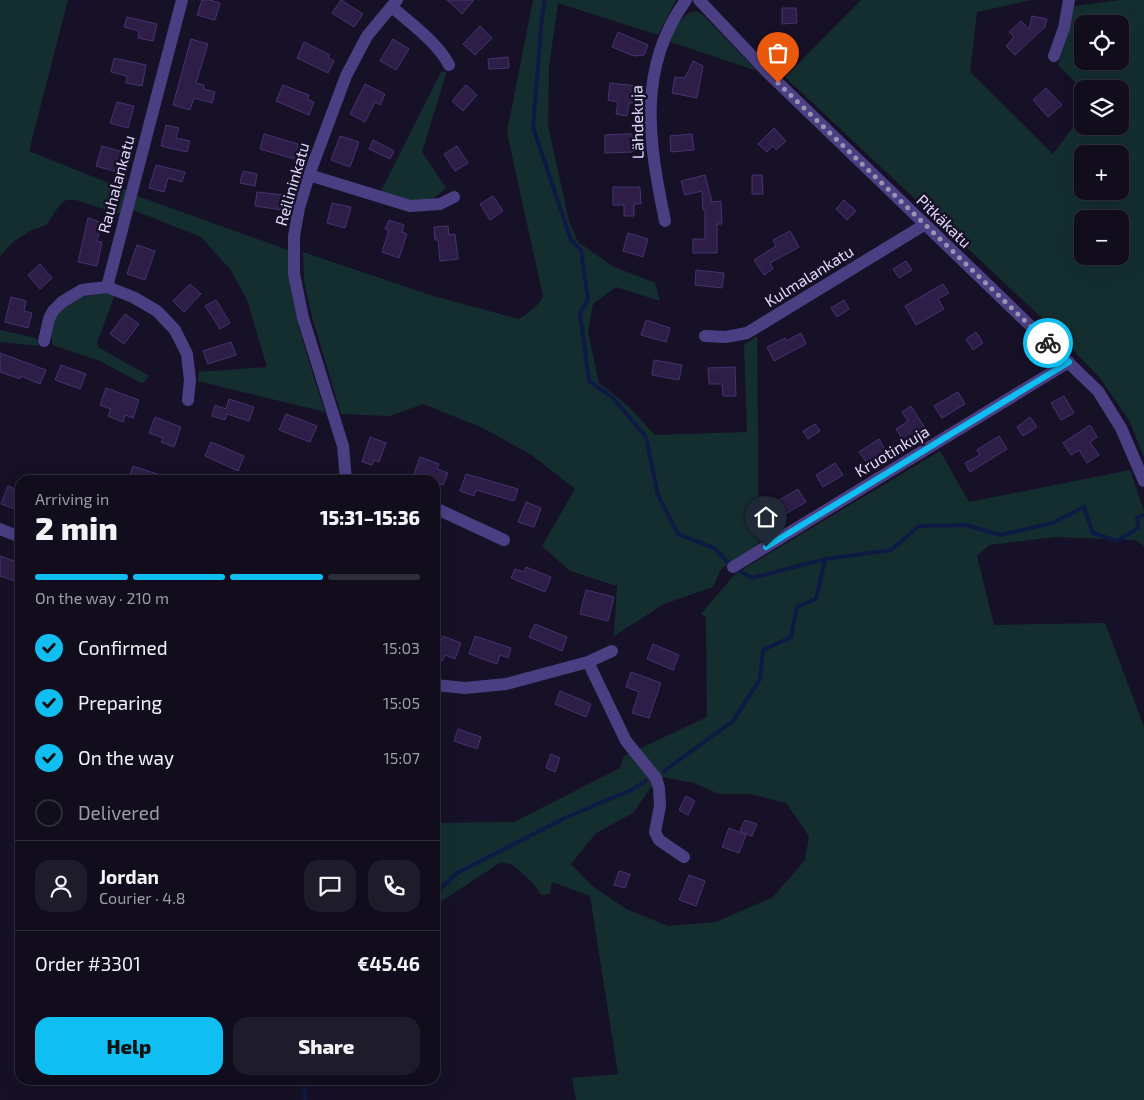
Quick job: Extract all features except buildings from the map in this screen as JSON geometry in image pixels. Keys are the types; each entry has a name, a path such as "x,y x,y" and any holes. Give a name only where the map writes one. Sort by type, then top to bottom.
{"street":[{"name":"Rauhalankatu","path":"107,287 182,0"},
{"name":"Lähdekuja","path":"665,221 654,165 651,127 652,80 661,44 686,0"},
{"name":"Pitkäkatu","path":"698,0 766,72 1098,391 1121,428 1144,481"},
{"path":"1054,56 1064,28 1069,0"},
{"path":"394,4 445,56 450,64"},
{"name":"Reilininkatu","path":"346,475 343,446 303,318 294,274 294,236 298,208 346,76 367,36 394,4"},
{"path":"309,175 410,206 440,204 454,197"},
{"name":"Kulmalankatu","path":"705,336 726,337 747,333 924,224"},
{"path":"44,341 49,319 62,302 82,290 107,287 133,297 157,311 175,330 187,354 190,380 188,400"},
{"name":"Kruotinkuja","path":"733,567 1069,362"},
{"path":"440,510 504,540"},
{"path":"0,529 15,535"},
{"path":"440,686 465,688 506,684 588,662 612,651"},
{"path":"588,662 626,741 656,778 659,788 660,806 655,832 659,840 684,857"}],"green space":[{"path":"0,0 68,0 29,151 126,190 120,214 76,200 66,200 59,206 46,225 30,231 13,242 0,256"},
{"path":"533,0 676,0 658,35 558,3 549,66 548,125 569,221 578,242 612,266 655,283 660,301 616,287 593,304 588,332 599,383 628,406 655,435 747,432 744,345 757,336 759,544 721,569 713,587 664,604 614,636 617,586 570,571 542,546 575,489 533,456 483,428 423,404 390,416 341,414 312,317 304,281 303,252 430,295 518,319 538,304 543,297 507,132"},
{"path":"861,0 1031,0 977,12 970,72 1053,154 1074,126 1074,135 1129,135 1129,80 1074,81 1058,65 1068,36 1074,6 1120,0 1144,0 1144,458 1130,422 1100,378 1045,321 785,77"},
{"path":"697,11 757,71 668,41 683,18 691,12"},
{"path":"447,71 422,152 446,188 433,198 420,201 406,200 380,193 441,72"},
{"path":"137,196 288,250 295,312 325,412 198,381 199,372 267,367 247,300 230,269 201,237 133,210"},
{"path":"107,293 115,294 97,343 98,347 149,376 144,382 141,383 100,361 52,345 52,330 58,312 80,297"},
{"path":"0,330 36,338 39,346 0,342"},
{"path":"940,451 969,502 1130,470 1144,511 1144,546 1136,540 1055,537 989,545 977,556 994,625 1105,623 1144,727 1144,1100 576,1100 572,1078 618,1074 590,896 552,882 550,894 541,895 534,884 513,865 501,862 440,902 440,823 514,822 620,768 624,756 630,753 653,784 633,813 596,833 571,864 591,885 626,909 668,926 716,922 773,897 805,860 809,836 786,803 750,794 719,794 694,783 661,777 639,749 707,717 706,617 701,614 735,574"}],"waterway":[{"path":"545,0 533,127 571,240 581,250 588,299 580,313 589,381 613,398 646,437 658,495 678,534 714,548 733,567 752,578 825,559"},
{"path":"664,771 733,721 760,679 763,650 791,637 797,607 816,599 825,559 891,550 919,526 966,525 1000,535 1052,523 1084,507 1093,533 1117,541 1138,528 1137,518 1143,515"},
{"path":"440,889 457,873 567,817 631,790 646,781"},
{"path":"304,1085 305,1100"}],"way so far":[{"path":"778,83 1048,343"}],"route":[{"path":"766,547 1069,362 1048,343"}]}
